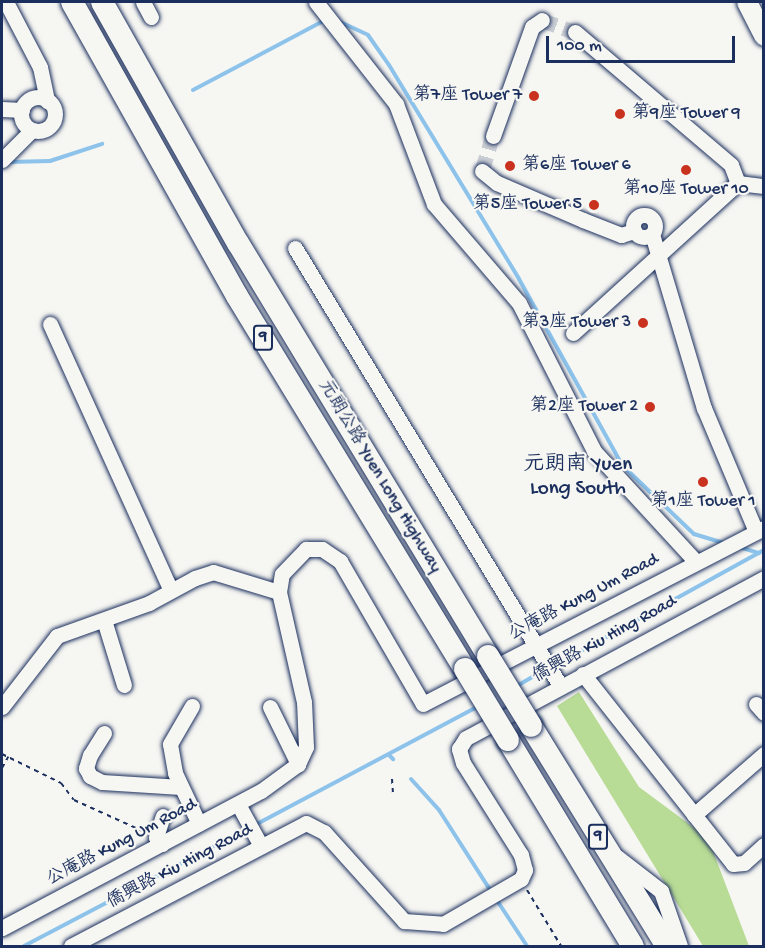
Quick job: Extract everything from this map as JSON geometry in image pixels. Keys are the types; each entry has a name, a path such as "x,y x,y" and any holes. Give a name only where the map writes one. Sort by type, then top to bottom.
{"highway":[{"name":"元朗公路 Yuen Long Highway","path":"72,2 237,296 633,946"},
{"name":"元朗公路 Yuen Long Highway","path":"102,2 238,243 603,846 667,946"}],"main road":[{"path":"747,2 764,36"}],"street":[{"path":"2,160 32,130 51,124 54,109 47,101 40,67 6,2"},
{"path":"143,2 151,17"},
{"path":"316,2 349,39 396,104 434,204 519,303 594,451 701,558"},
{"path":"493,136 532,27 542,20"},
{"path":"575,32 731,165 738,183"},
{"path":"22,110 32,99 47,101"},
{"path":"2,109 22,110"},
{"path":"22,110 24,124 32,130"},
{"path":"482,171 497,183 621,235 634,231 636,217 647,215 655,223 652,234 662,252 704,408 755,532"},
{"path":"573,333 738,183 764,186"},
{"path":"295,248 561,687"},
{"path":"50,324 170,588"},
{"name":"公庵路 Kung Um Road","path":"279,592 282,574 306,549 322,549 340,561 423,704 755,532"},
{"path":"2,707 57,636 148,603 170,588 213,572 279,592 304,702 306,747 298,764"},
{"name":"僑興路 Kiu Hing Road","path":"72,946 306,823 324,832 404,921 443,924 521,879 525,870 521,855 463,763 459,749 466,738 764,578"},
{"path":"104,620 124,686"},
{"path":"583,674 734,864 744,863 764,845"},
{"path":"192,706 170,744 181,787 199,824"},
{"path":"270,707 298,764"},
{"path":"104,733 90,755 86,768 90,776 102,782 181,787"},
{"path":"694,815 764,754"},
{"name":"公庵路 Kung Um Road","path":"2,928 159,840 199,824 238,804 261,791 298,764"},
{"path":"238,804 261,846"},
{"path":"159,840 163,816"},
{"path":"603,846 661,891 680,946"}],"path":[{"path":"2,754 61,783 74,800 159,840"},
{"path":"2,768 8,757"},
{"path":"392,779 393,793"}],"green space":[{"path":"579,692 639,787 708,838 749,946 703,946 557,706"}],"waterway":[{"path":"193,90 325,20"},
{"path":"336,20 368,35 389,65 519,279 622,465 694,534 723,543"},
{"path":"8,162 50,161 102,144"},
{"path":"739,547 759,553"},
{"path":"552,667 764,550"},
{"path":"515,687 545,670"},
{"path":"255,825 479,706"},
{"path":"389,755 393,759"},
{"path":"411,779 439,810 492,893"},
{"path":"24,946 249,828"},
{"path":"496,899 527,946"}],"tunnel":[{"path":"542,20 575,32"},
{"path":"482,171 493,136"}],"place":[{"name":"第7座 Tower 7","path":"534,96"},
{"name":"第9座 Tower 9","path":"620,114"},
{"name":"第6座 Tower 6","path":"510,166"},
{"name":"第10座 Tower 10","path":"686,170"},
{"name":"第5座 Tower 5","path":"594,205"},
{"name":"第3座 Tower 3","path":"643,323"},
{"name":"第2座 Tower 2","path":"650,407"},
{"name":"第1座 Tower 1","path":"703,482"}],"district":[{"name":"元朗南 Yuen Long South","path":"578,478"}]}
